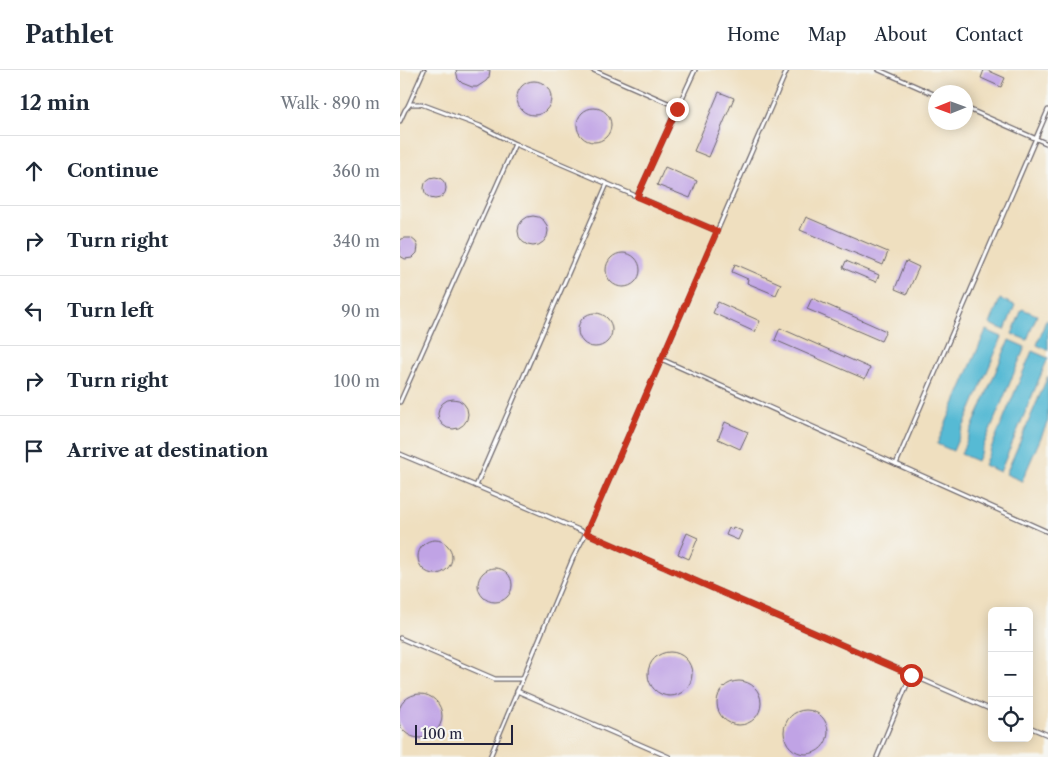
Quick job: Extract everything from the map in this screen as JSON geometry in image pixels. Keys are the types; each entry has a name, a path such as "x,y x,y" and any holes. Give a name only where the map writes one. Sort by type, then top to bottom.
{"lane":[{"path":"400,121 424,70"},
{"path":"593,70 675,106 677,109"},
{"path":"637,197 694,70"},
{"path":"490,757 573,558 586,533 787,70"},
{"path":"879,70 928,91"},
{"path":"407,108 410,104 421,104 480,126 515,144 717,231"},
{"path":"896,464 1048,110"},
{"path":"973,111 1048,144"},
{"path":"400,402 515,144"},
{"path":"476,486 607,184"},
{"path":"661,360 1048,532"},
{"path":"400,454 988,708"},
{"path":"400,638 495,679 522,680"},
{"path":"876,757 911,675"},
{"path":"517,691 669,757"},
{"path":"1033,729 1048,735"}],"water":[{"path":"1000,299 1015,305 1005,330 990,324"},
{"path":"1022,309 1037,315 1027,340 1012,334"},
{"path":"1046,320 1048,321 1048,350 1037,345"},
{"path":"986,330 1002,337 953,451 937,444"},
{"path":"1009,340 1025,347 977,461 961,454"},
{"path":"1032,351 1048,358 1000,472 984,465"},
{"path":"1048,376 1048,421 1022,481 1006,474"}],"building":[{"path":"456,70 490,70 486,81 477,87 472,87 458,79"},
{"path":"984,70 1005,78 1001,87 981,78"},
{"path":"534,81 546,86 551,98 546,110 534,115 522,110 517,98 522,86"},
{"path":"719,92 734,98 709,157 694,151"},
{"path":"594,108 606,113 611,125 606,137 594,142 582,137 577,125 582,113"},
{"path":"665,167 697,181 690,198 657,185"},
{"path":"435,177 445,184 446,188 439,198 435,199 425,192 424,188 431,178"},
{"path":"533,216 543,221 548,231 543,241 533,246 523,241 518,231 523,221"},
{"path":"806,217 888,252 883,265 800,230"},
{"path":"411,238 418,246 417,253 412,258 405,259 400,256 400,240"},
{"path":"623,253 635,258 640,270 635,282 623,287 611,282 606,270 611,258"},
{"path":"846,261 879,275 876,282 843,268"},
{"path":"906,261 919,267 907,294 895,289"},
{"path":"735,264 781,284 776,295 747,283 748,279 732,272"},
{"path":"812,298 886,331 881,341 807,309"},
{"path":"718,302 760,321 755,332 713,313"},
{"path":"595,313 607,318 612,330 607,342 595,347 583,342 578,330 583,318"},
{"path":"780,328 870,368 865,379 775,340"},
{"path":"453,399 463,404 468,414 463,424 453,429 443,424 438,414 443,404"},
{"path":"725,422 748,432 740,449 718,439"},
{"path":"733,527 742,531 738,540 726,535 729,528 732,530"},
{"path":"687,533 698,538 689,559 678,554"},
{"path":"435,540 447,545 452,557 447,569 435,574 423,569 418,557 423,545"},
{"path":"495,568 507,573 512,585 507,597 495,602 483,597 478,585 483,573"},
{"path":"670,652 682,656 688,662 692,674 688,686 682,692 670,696 658,692 652,686 648,674 652,662 658,656"},
{"path":"739,681 751,685 757,691 761,703 757,715 751,721 739,725 727,721 721,715 717,703 721,691 727,685"},
{"path":"420,694 432,698 438,704 442,716 438,728 432,734 420,738 408,734 402,728 398,716 402,704 408,698"},
{"path":"806,710 818,714 824,720 828,732 824,744 818,750 806,754 794,750 788,744 784,732 788,720 794,714"}],"route":[{"path":"677,109 637,197 717,231 586,533 911,675"}]}
